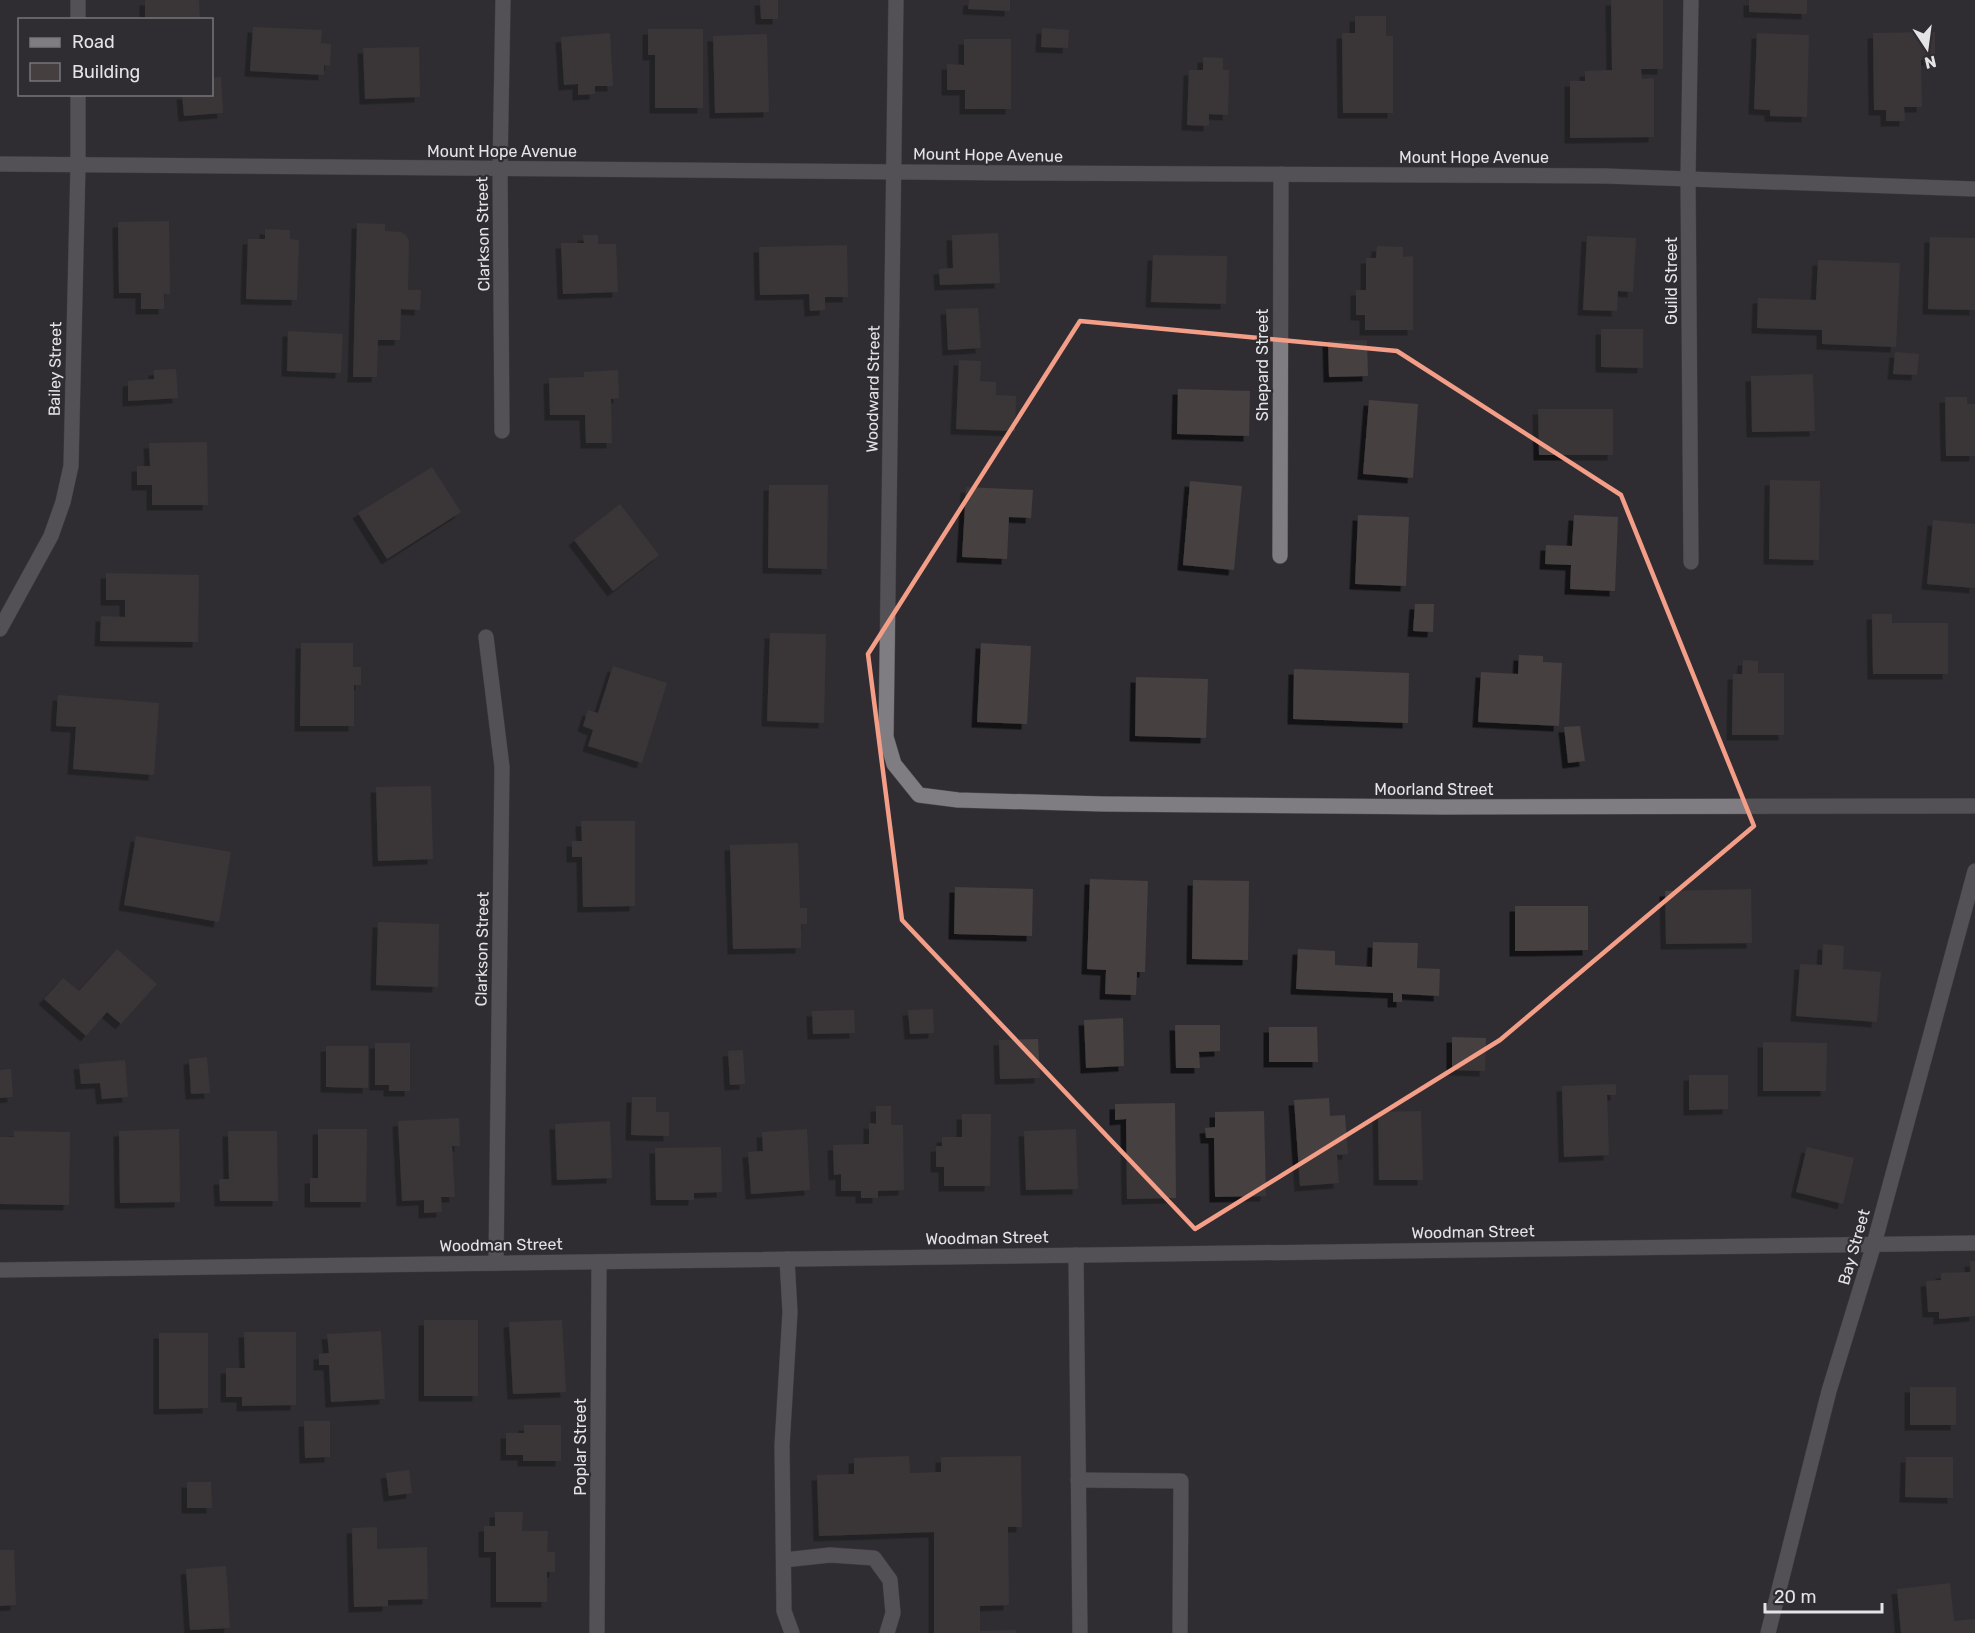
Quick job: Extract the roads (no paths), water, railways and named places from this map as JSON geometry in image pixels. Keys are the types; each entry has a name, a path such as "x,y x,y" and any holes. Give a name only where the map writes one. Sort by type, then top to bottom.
{"street":[{"path":"78,0 78,18"},
{"name":"Clarkson Street","path":"502,0 500,169 502,431"},
{"name":"Woodward Street","path":"896,0 886,737 894,764 902,775"},
{"name":"Guild Street","path":"1691,0 1688,178 1691,562"},
{"name":"Bailey Street","path":"0,629 51,536 63,502 71,466 78,96"},
{"name":"Mount Hope Avenue","path":"0,164 1595,176 1975,189"},
{"name":"Shepard Street","path":"1280,556 1281,174"},
{"name":"Clarkson Street","path":"486,637 502,767 495,1263"},
{"name":"Moorland Street","path":"902,775 919,795 958,800 1442,807 1975,806"},
{"name":"Bay Street","path":"1768,1633 1829,1391 1874,1244 1975,871"},
{"name":"Woodman Street","path":"0,1270 1975,1242"},
{"path":"1076,1255 1080,1633"},
{"path":"787,1259 790,1312 782,1446 784,1611 792,1633"},
{"name":"Poplar Street","path":"597,1633 599,1262"},
{"path":"1078,1480 1181,1481 1180,1633"},
{"path":"784,1560 830,1555 874,1558 890,1580 893,1613 886,1633"}]}
